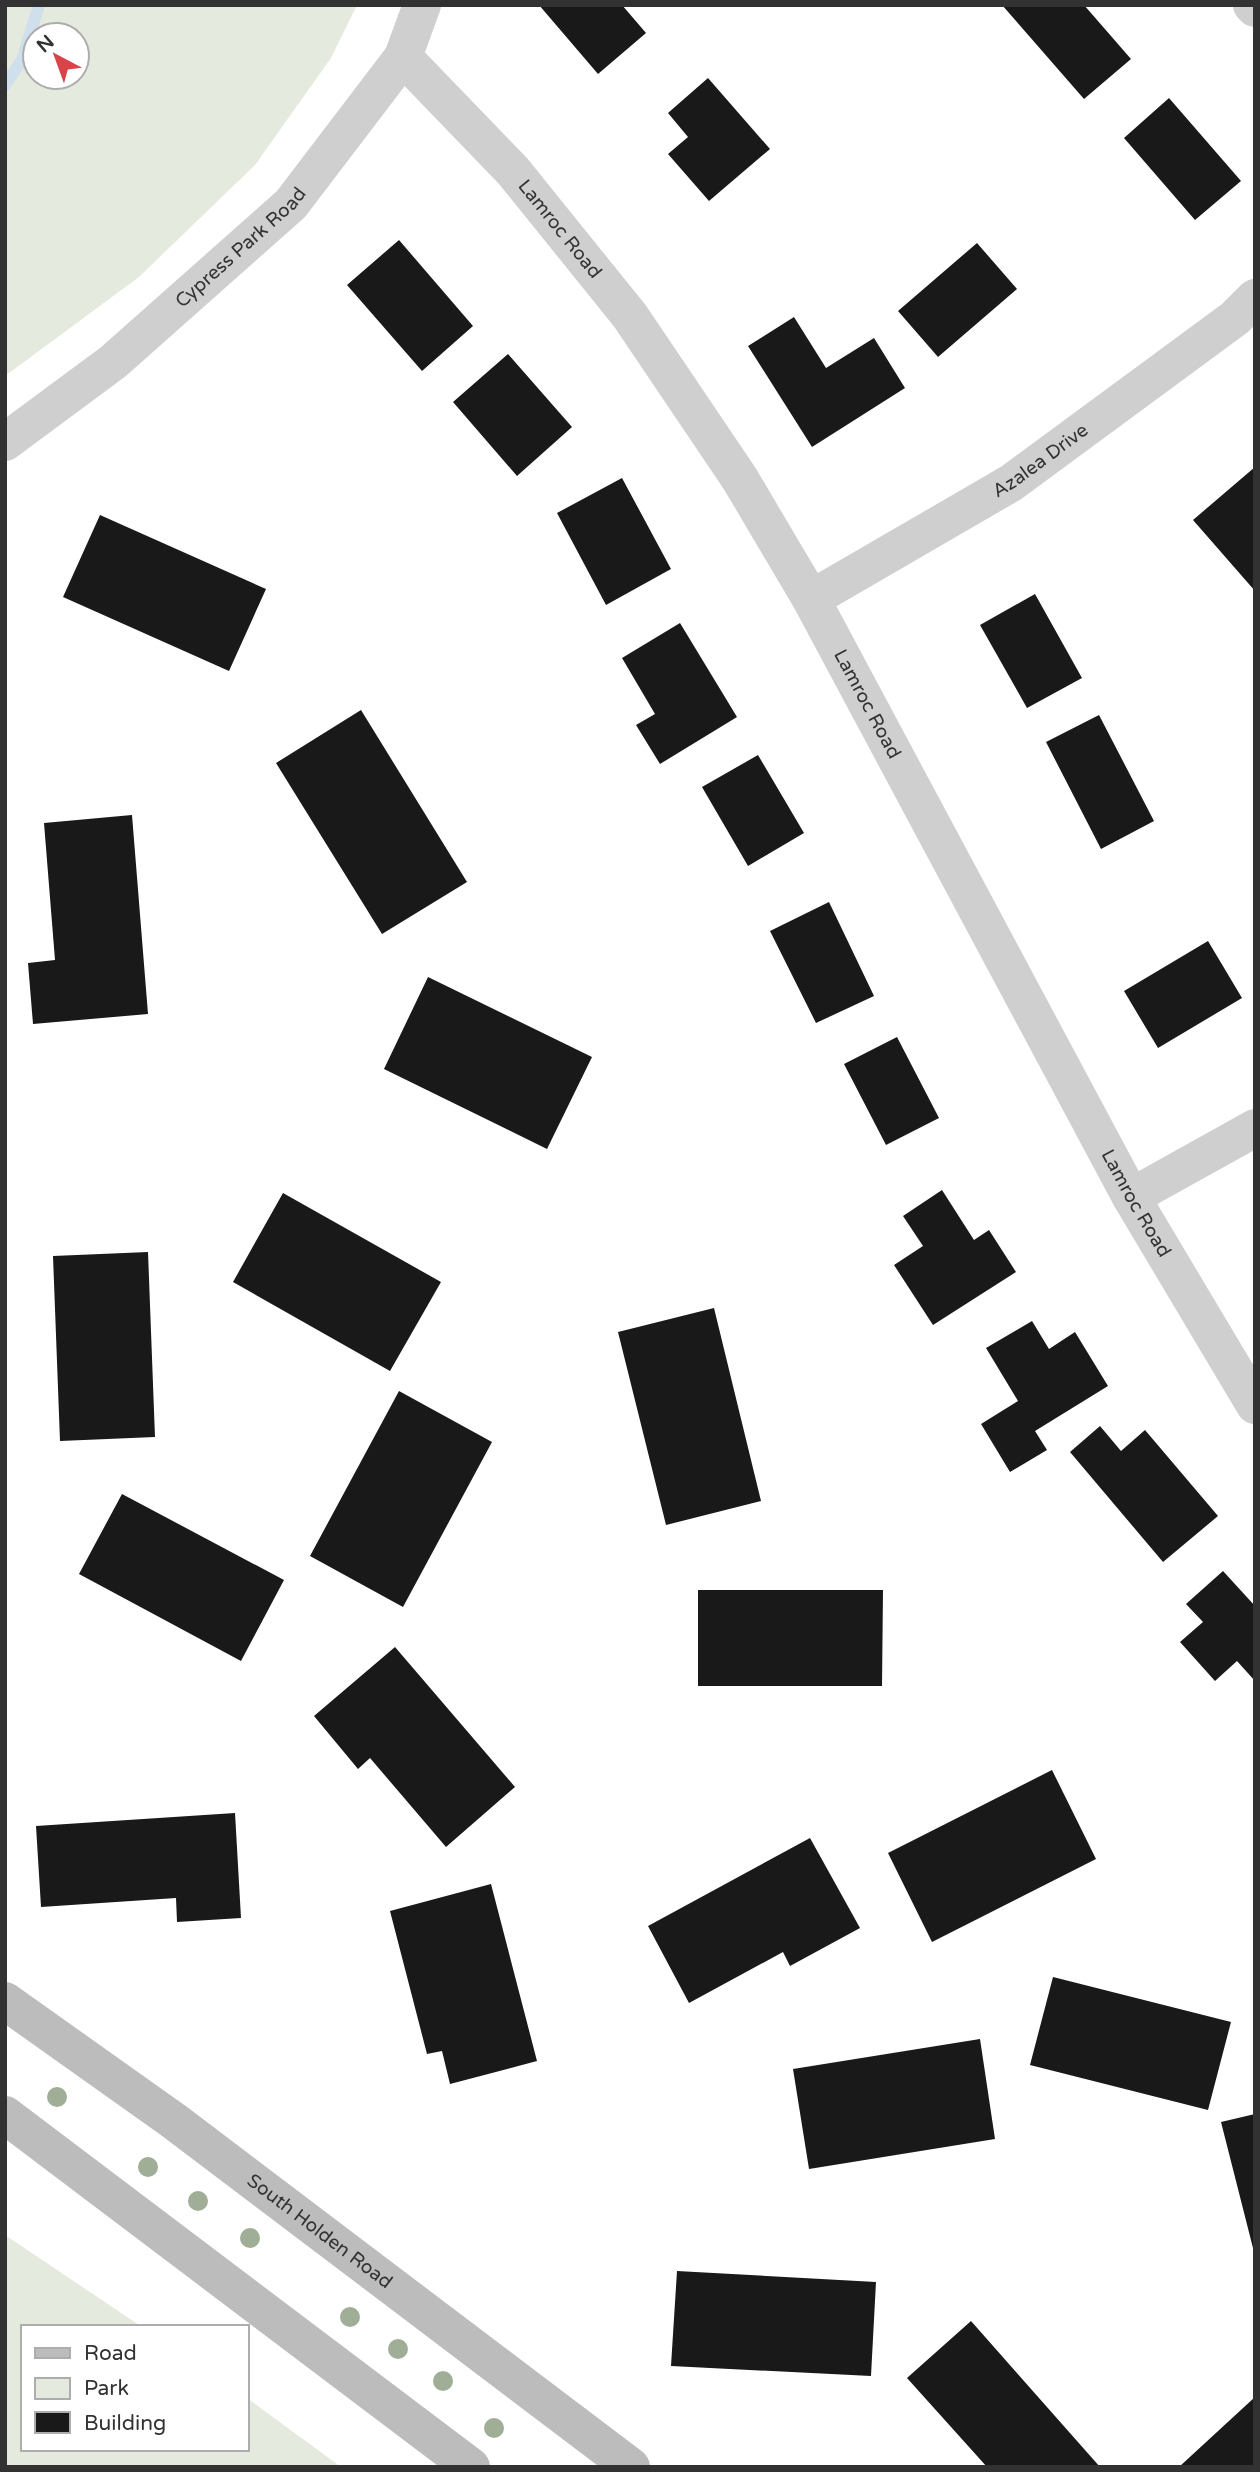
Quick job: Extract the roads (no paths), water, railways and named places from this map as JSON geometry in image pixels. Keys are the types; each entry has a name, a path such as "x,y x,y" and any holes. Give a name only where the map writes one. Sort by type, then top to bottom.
{"main road":[{"name":"South Holden Road","path":"5,2001 174,2121 631,2467"},
{"path":"5,2115 471,2467"}],"street":[{"name":"Cypress Park Road","path":"5,442 113,362 291,204 403,57 422,5"},
{"name":"Lamroc Road","path":"403,57 513,171 630,316 740,479 811,599 1131,1197 1255,1405"},
{"name":"Azalea Drive","path":"811,599 1011,483 1235,318 1255,298"},
{"path":"1131,1197 1255,1128"}],"waterway":[{"path":"5,85 22,60 39,5"}]}
